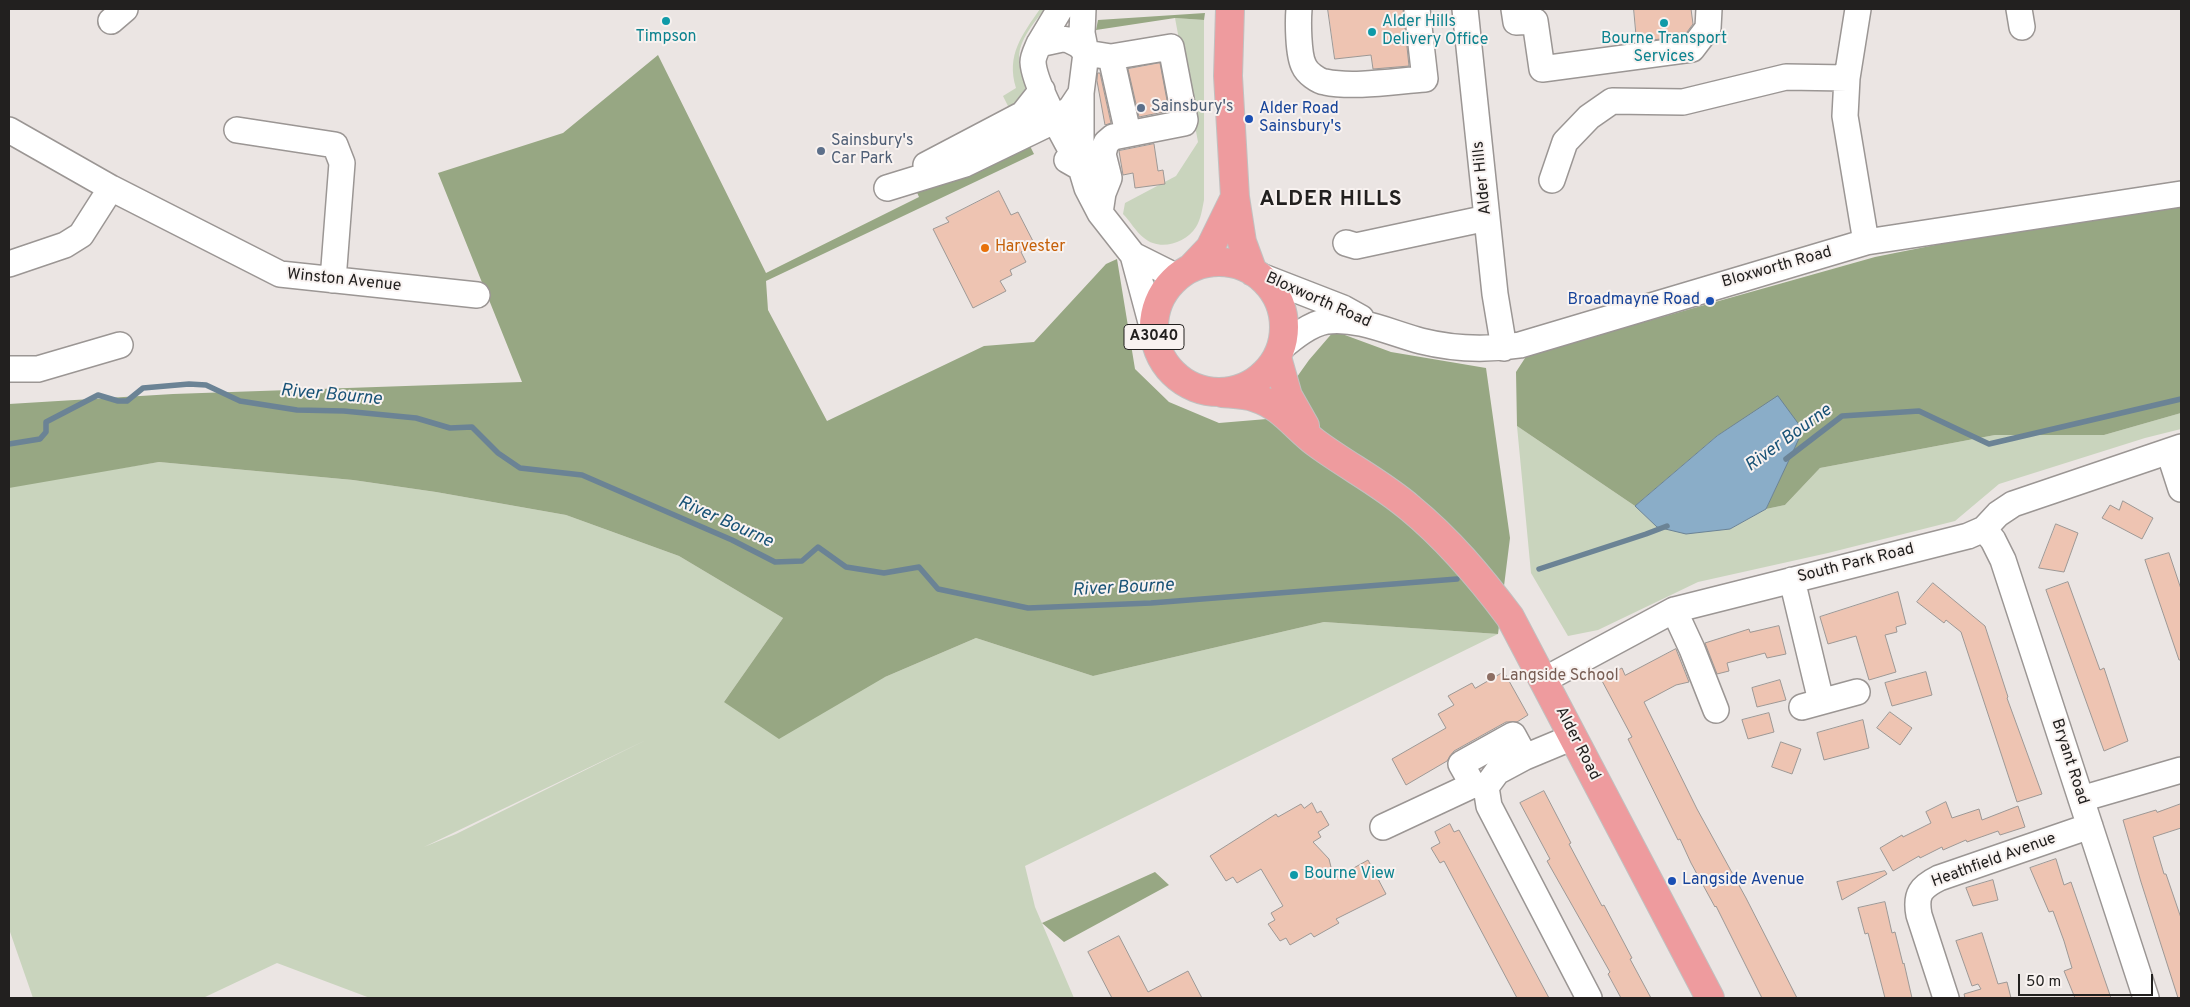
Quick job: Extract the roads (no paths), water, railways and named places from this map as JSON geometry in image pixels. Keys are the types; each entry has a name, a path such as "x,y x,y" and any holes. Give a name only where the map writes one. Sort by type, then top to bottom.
{"main road":[{"name":"A3040","path":"1230,9 1228,86 1235,197 1242,242 1256,273 1274,292 1282,308 1284,326 1279,352 1265,373 1241,389 1222,393 1198,389 1176,376 1160,357 1153,330 1158,302 1165,290 1210,248 1235,197"},
{"name":"A3040","path":"1184,272 1210,262 1226,262 1242,266 1256,273"},
{"name":"Alder Road","path":"1279,352 1288,396 1315,442"},
{"name":"Alder Road","path":"1222,393 1257,398 1278,410 1315,442 1409,507 1447,540 1510,616 1517,633 1544,680 1710,998"}],"street":[{"path":"1060,9 1039,44 1033,60 1034,73 1081,168 1087,188 1100,213 1133,255 1153,330"},
{"path":"1081,168 1081,93 1086,53 1082,33 1083,9"},
{"path":"1299,9 1301,53 1304,66 1312,75 1323,82 1347,83 1425,79 1417,9"},
{"name":"Alder Hills","path":"1466,9 1494,294 1504,348"},
{"path":"1514,9 1516,22 1535,21 1542,68 1692,48 1708,28 1709,9"},
{"path":"1858,9 1847,78 1845,116 1866,242"},
{"path":"1039,44 1062,39 1069,40 1079,45 1086,53 1111,57 1172,48 1185,122 1113,137 1106,143 1104,154 1109,178 1103,193 1100,213"},
{"path":"1111,57 1128,134"},
{"path":"1552,180 1565,142 1588,118 1612,101 1683,102 1786,77 1847,78"},
{"path":"1042,90 1023,114 887,188 966,164 1056,120 1072,108 1081,93"},
{"name":"Winston Avenue","path":"9,130 112,188 280,274 477,295"},
{"path":"237,130 335,145 342,162 334,280"},
{"path":"965,144 972,150 1010,142"},
{"path":"1056,154 1081,168"},
{"path":"9,264 65,245 81,235 112,188"},
{"name":"Bloxworth Road","path":"1279,352 1295,336 1326,321 1341,321 1379,327 1422,341 1454,347 1504,348 1520,345 1866,242 2181,194"},
{"path":"1346,243 1356,246 1487,218"},
{"path":"1133,255 1184,272"},
{"name":"Bloxworth Road","path":"1256,273 1342,308 1379,327"},
{"path":"9,369 38,368 120,345"},
{"name":"South Park Road","path":"1544,680 1674,610 1968,536 1984,529 1998,514 2013,504 2175,449 2181,488"},
{"name":"Bryant Road","path":"1984,529 1993,540 2003,560 2146,998"},
{"path":"1792,580 1811,704 1857,692"},
{"path":"1674,610 1716,710"},
{"path":"1525,757 1513,735 1461,764 1479,786 1589,998"},
{"path":"1383,827 1479,786 1497,772 1525,757 1573,736"},
{"path":"2081,799 2181,770"},
{"name":"Heathfield Avenue","path":"1946,998 1917,904 1920,893 1926,885 1939,878 2090,826"}],"water":[{"path":"1778,396 1803,430 1766,509 1730,529 1686,534 1657,527 1635,506 1717,436"}],"waterway":[{"name":"River Bourne","path":"9,444 40,439 46,432 46,422 98,395 118,401 127,401 143,388 189,384 206,385 240,401 297,410 344,411 416,418 450,428 472,427 498,453 520,468 582,475 732,540 775,562 802,561 818,547 846,567 884,573 919,567 938,589 1028,608 1151,603 1457,579"},
{"name":"River Bourne","path":"1786,459 1842,416 1919,411 1989,444 2181,399"},
{"name":"River Bourne","path":"1539,569 1667,526"}],"place":[{"name":"Timpson","path":"666,21"},
{"name":"Bourne Transport Services","path":"1664,23"},
{"name":"Alder Hills Delivery Office","path":"1372,32"},
{"name":"Sainsbury's","path":"1141,108"},
{"name":"Alder Road Sainsbury's","path":"1249,119"},
{"name":"Sainsbury's Car Park","path":"821,151"},
{"name":"Harvester","path":"985,248"},
{"name":"Broadmayne Road","path":"1710,301"},
{"name":"Langside School","path":"1491,677"},
{"name":"Bourne View","path":"1294,875"},
{"name":"Langside Avenue","path":"1672,881"}],"district":[{"name":"ALDER HILLS","path":"1331,201"}]}
